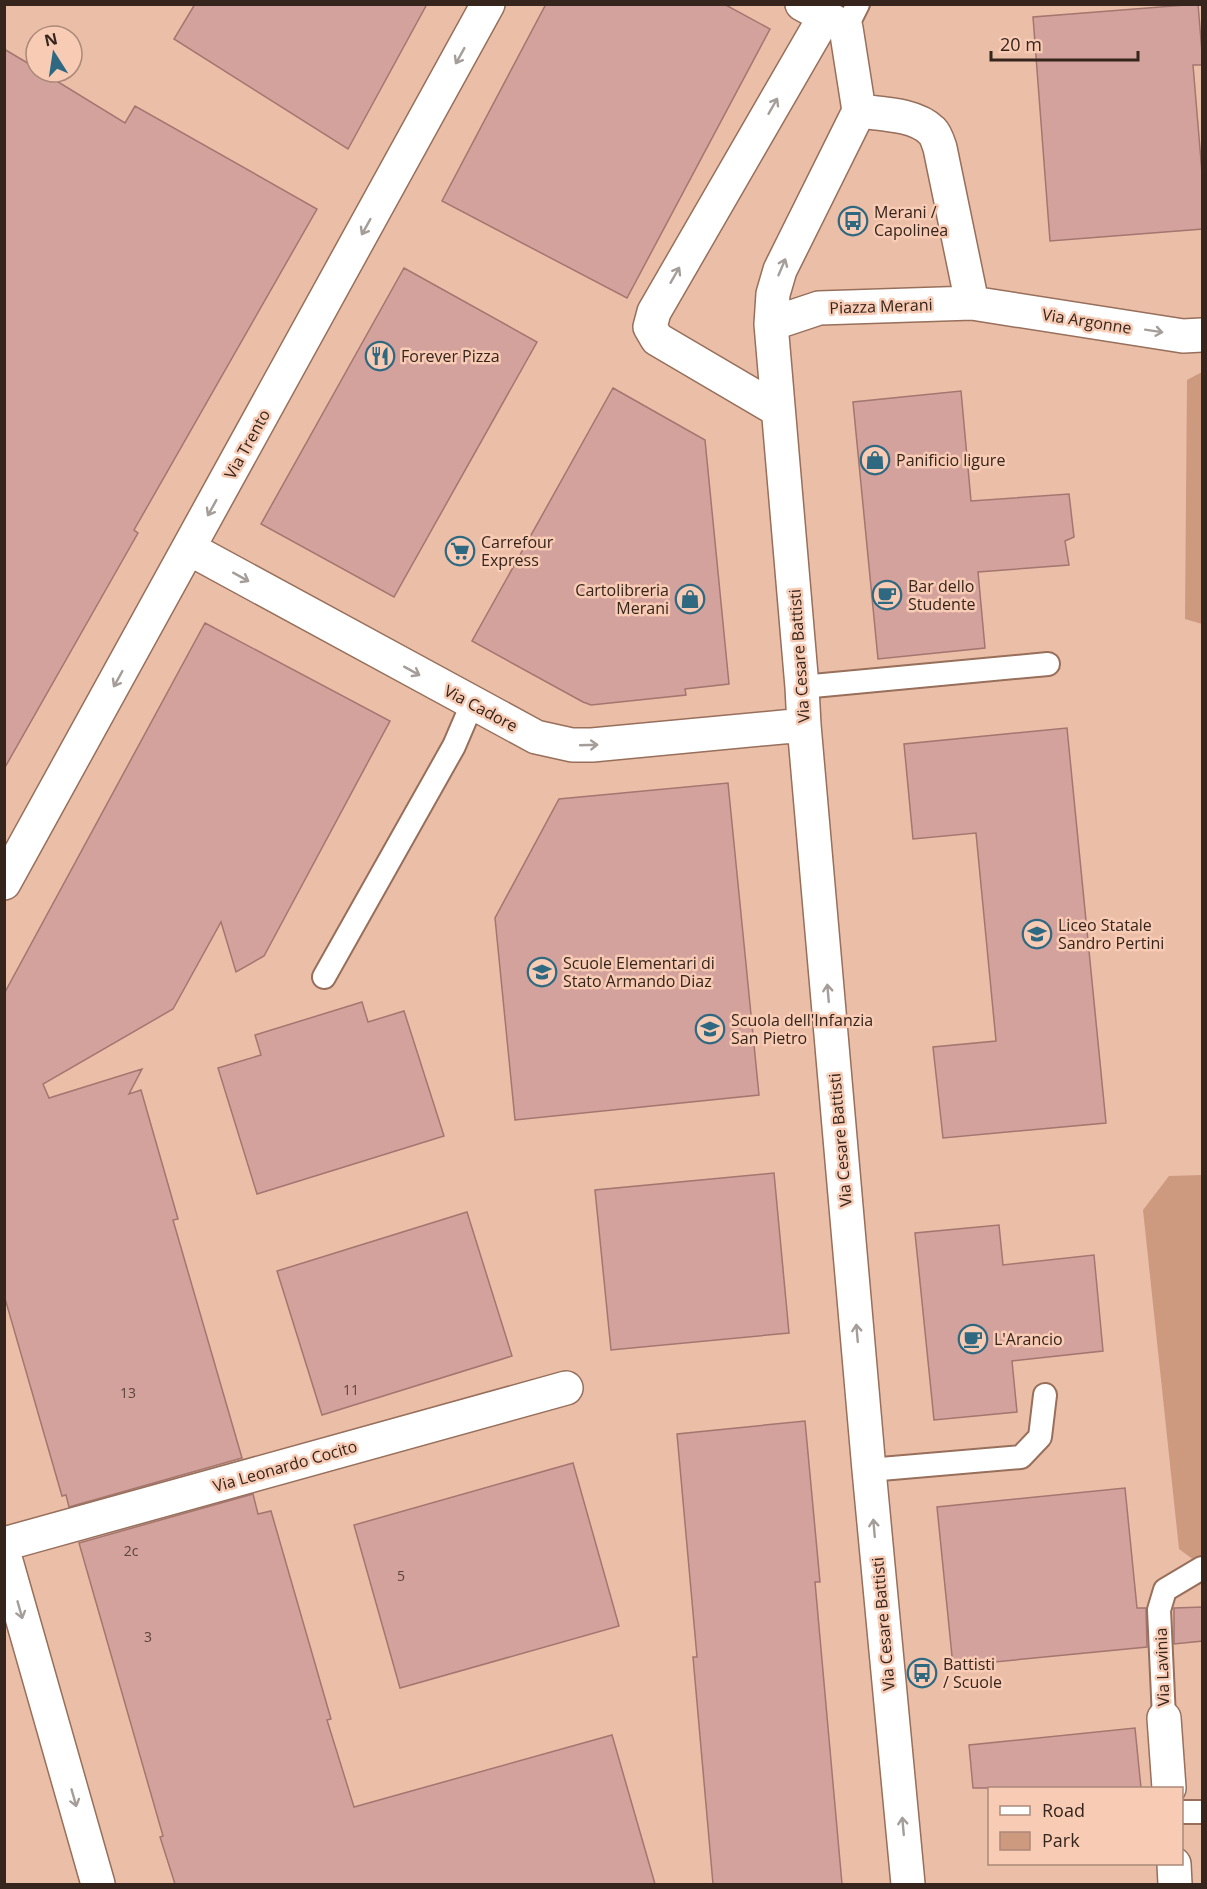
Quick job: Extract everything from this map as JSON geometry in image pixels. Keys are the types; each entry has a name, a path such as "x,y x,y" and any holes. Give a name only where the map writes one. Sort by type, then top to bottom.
{"street":[{"name":"Via Trento","path":"4,883 488,4"},
{"path":"771,324 773,294 780,270 859,111 833,13"},
{"path":"778,410 657,339 650,327 654,312 833,13"},
{"path":"859,111 906,118 923,124 934,132 940,148 972,303"},
{"name":"Piazza Merani","path":"771,324 819,308 972,303"},
{"name":"Via Argonne","path":"972,303 1183,336 1203,334"},
{"name":"Via Cesare Battisti","path":"771,324 869,1470 908,1884"},
{"name":"Via Cadore","path":"189,549 536,737 572,746 747,732 804,725"},
{"name":"Via Leonardo Cocito","path":"4,1544 566,1388"},
{"path":"4,1554 98,1884"},
{"name":"Via Lavinia","path":"1164,1718 1169,1787"},
{"path":"1174,1865 1175,1884"}],"lane":[{"path":"802,687 1048,664"},
{"path":"324,977 454,746 472,704"},
{"path":"869,1470 1021,1457 1040,1437 1044,1395"},
{"name":"Via Lavinia","path":"1164,1718 1159,1610 1165,1590 1203,1568"},
{"path":"1183,1812 1203,1812"}],"green space":[{"path":"1202,372 1202,624 1185,619 1187,380"},
{"path":"1202,1175 1202,1566 1179,1549 1143,1210 1169,1176"}],"building":[{"path":"195,4 427,4 348,149 174,39"},
{"path":"546,4 724,4 770,29 627,298 442,201"},
{"path":"1198,4 1203,65 1193,65 1203,185 1203,229 1050,241 1033,17"},
{"path":"4,49 24,61 24,84 62,84 125,123 135,106 317,209 134,530 138,533 4,769"},
{"path":"404,268 537,342 394,597 261,524"},
{"path":"613,388 705,440 729,684 685,689 686,695 591,705 472,641"},
{"path":"961,391 971,501 1069,494 1074,537 1065,541 1069,565 978,572 985,648 878,659 853,402"},
{"path":"205,623 390,721 264,956 236,972 221,922 173,1009 43,1084 49,1098 142,1069 129,1094 141,1090 178,1219 173,1220 242,1458 69,1507 66,1495 62,1496 4,1295 4,994"},
{"name":"Liceo Statale Sandro Pertini","path":"1067,728 1106,1123 943,1138 933,1047 996,1041 976,833 913,839 904,744"},
{"name":"Scuole Elementari di Stato Armando Diaz","path":"728,783 759,1095 515,1120 495,918 559,799"},
{"path":"362,1002 368,1022 404,1011 444,1136 257,1194 218,1068 261,1055 255,1035"},
{"path":"774,1173 789,1333 611,1350 595,1190"},
{"path":"467,1212 512,1356 322,1415 277,1271"},
{"path":"999,1225 1003,1265 1094,1255 1103,1351 1012,1361 1017,1412 934,1420 915,1233"},
{"path":"805,1421 820,1582 815,1582 842,1884 713,1884 693,1657 697,1657 677,1434"},
{"path":"573,1463 619,1626 400,1688 354,1525"},
{"path":"1125,1488 1137,1608 1146,1608 1147,1647 953,1666 937,1507"},
{"path":"253,1494 258,1514 271,1511 331,1719 327,1720 354,1807 612,1735 655,1884 175,1884 79,1543"},
{"path":"1203,1607 1203,1641 1174,1644 1174,1608"},
{"path":"1135,1728 1141,1787 973,1788 969,1745"}],"place":[{"name":"Merani / Capolinea","path":"853,221"},
{"name":"Forever Pizza","path":"380,356"},
{"name":"Panificio ligure","path":"875,460"},
{"name":"Carrefour Express","path":"460,551"},
{"name":"Bar dello Studente","path":"887,595"},
{"name":"Cartolibreria Merani","path":"690,599"},
{"name":"Liceo Statale Sandro Pertini","path":"1037,934"},
{"name":"Scuole Elementari di Stato Armando Diaz","path":"542,972"},
{"name":"Scuola dell'Infanzia San Pietro","path":"710,1029"},
{"name":"L'Arancio","path":"973,1339"},
{"name":"Battisti / Scuole","path":"922,1673"}]}
